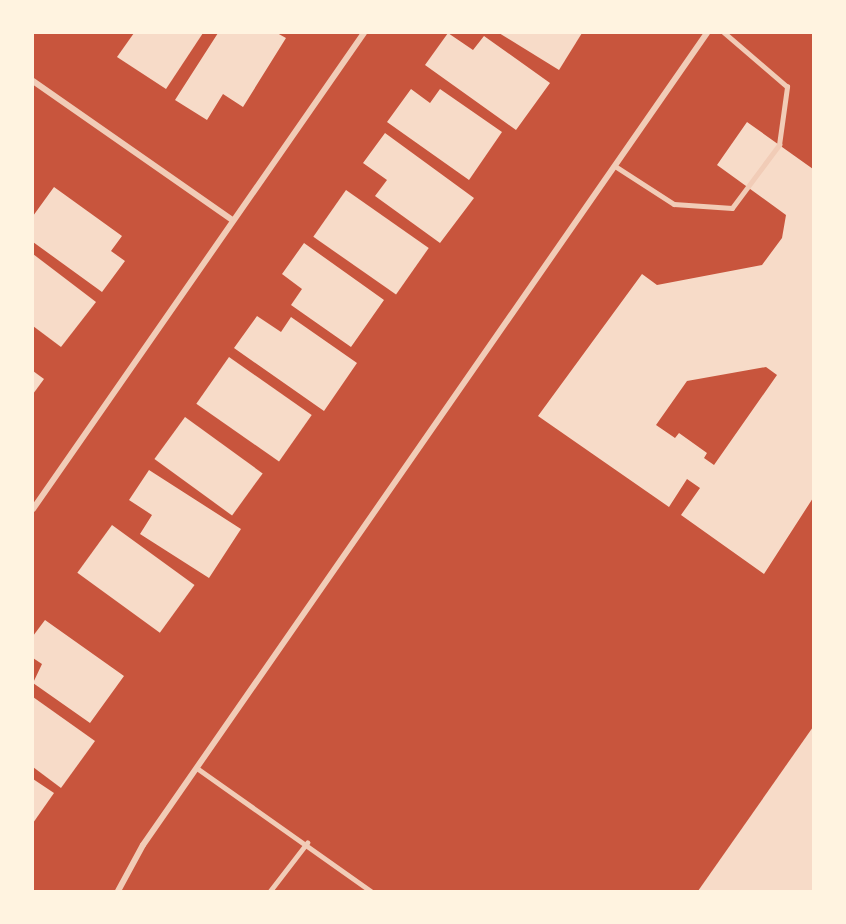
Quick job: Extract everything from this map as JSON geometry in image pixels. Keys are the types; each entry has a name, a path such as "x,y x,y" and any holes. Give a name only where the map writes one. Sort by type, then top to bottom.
{"street":[{"path":"33,509 364,33"},
{"path":"118,891 142,845 707,33"},
{"path":"33,81 232,220"}],"lane":[{"path":"615,166 674,204 732,208 779,145 787,87 724,33"},
{"path":"197,768 307,843 371,891"},
{"path":"270,891 307,843"}],"building":[{"path":"134,33 203,33 166,89 117,57"},
{"path":"218,33 277,33 286,38 243,107 223,94 207,120 175,100"},
{"path":"448,33 473,50 484,36 550,83 516,130 425,65"},
{"path":"499,33 582,33 559,70"},
{"path":"411,89 430,103 440,89 502,132 469,180 387,122"},
{"path":"747,122 813,169 813,498 764,574 681,515 700,488 687,479 669,507 538,416 642,274 657,285 762,265 782,238 786,215 717,165","holes":["766,367 777,375 714,465 704,458 707,453 679,433 675,438 656,425 687,381"]},
{"path":"385,133 474,198 440,243 375,196 387,180 363,163"},
{"path":"54,187 122,236 111,251 125,261 102,292 33,242 33,216"},
{"path":"346,190 429,248 396,295 313,237"},
{"path":"304,243 384,300 351,347 291,305 302,289 282,274"},
{"path":"33,254 96,302 61,347 33,326"},
{"path":"257,316 281,332 291,317 357,363 324,411 234,348"},
{"path":"229,357 312,415 279,462 196,404"},
{"path":"33,371 44,379 33,394"},
{"path":"185,417 263,473 232,515 154,459"},
{"path":"149,470 241,529 209,578 140,534 152,515 129,500"},
{"path":"112,525 195,585 160,633 77,573"},
{"path":"45,620 124,676 90,723 33,683 42,664 33,658 33,636"},
{"path":"33,697 95,741 61,788 33,767"},
{"path":"813,727 813,891 698,891"},
{"path":"33,779 54,793 33,823"}]}
